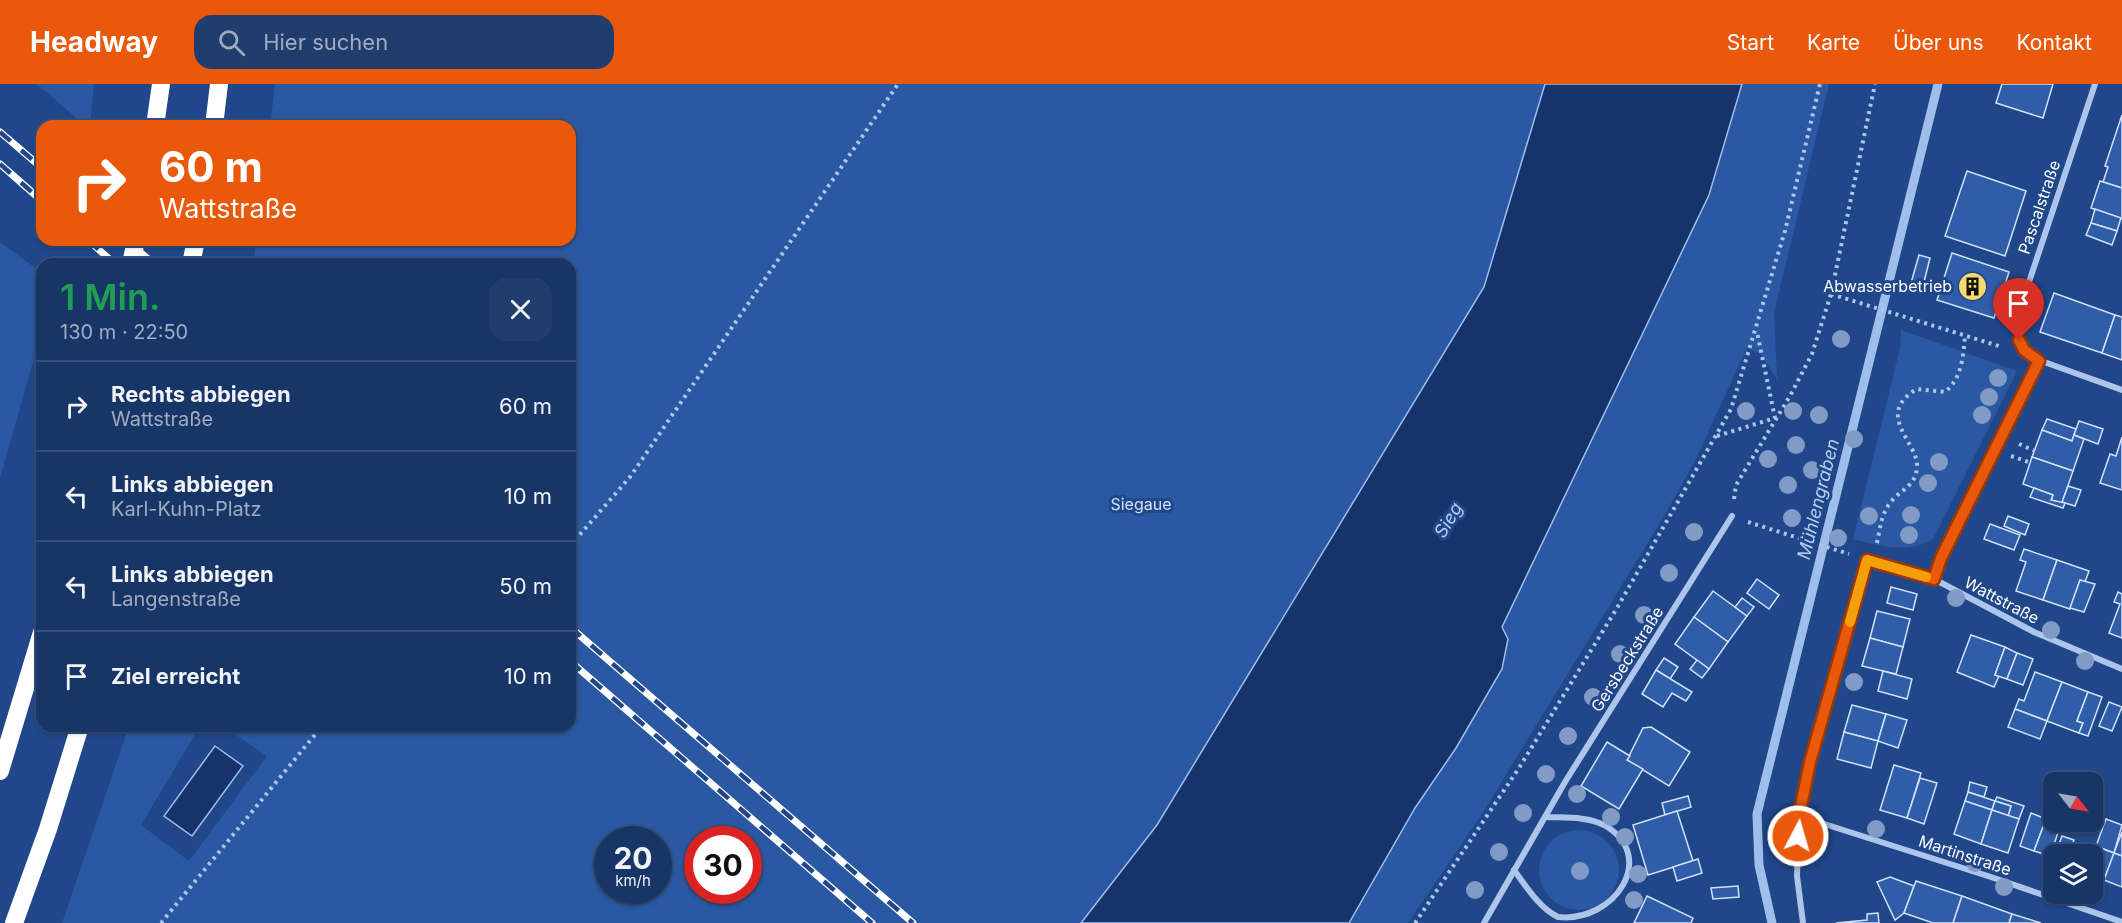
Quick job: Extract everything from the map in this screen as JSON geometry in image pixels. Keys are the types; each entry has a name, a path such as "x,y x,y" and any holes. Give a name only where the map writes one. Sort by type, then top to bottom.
{"highway":[{"path":"156,120 161,84"},
{"path":"215,120 219,84"},
{"path":"0,771 36,652"},
{"path":"14,923 48,829 78,732"}],"street":[{"name":"Pascalstraße","path":"2019,340 2017,318 2095,84"},
{"path":"2019,340 2024,350 2039,361 2122,390"},
{"path":"1934,579 1941,558 2039,361"},
{"name":"Gersbeckstraße","path":"1484,923 1545,817 1732,516"},
{"path":"1803,923 1797,876 1799,816 1810,762 1870,561"},
{"name":"Wattstraße","path":"1870,561 1934,579 2034,632 2122,669"},
{"name":"Martinstraße","path":"1799,816 1991,877 2122,922"},
{"path":"1514,870 1544,908 1558,917 1574,922 1590,921 1608,913 1626,892 1630,878 1630,862 1625,847 1616,835 1604,825 1589,820 1545,817"}],"path":[{"path":"576,539 630,477 898,84"},
{"path":"1415,923 1519,768 1623,598 1731,409 1785,231 1820,84"},
{"path":"1849,554 1732,516 1736,485 1812,354 1832,294 1875,84"},
{"path":"1832,294 2000,348 2019,340"},
{"path":"1757,329 1775,418"},
{"path":"1870,561 1885,511 1891,501 1907,489 1917,472 1916,456 1899,428 1898,419 1904,401 1917,389 1945,392 1952,387 1959,374 1965,337"},
{"path":"1717,436 1775,418"},
{"path":"161,923 317,732"}],"green space":[{"path":"37,84 94,84 91,120 79,120"},
{"name":"Siegaue","path":"275,84 1829,84 1774,313 1777,379 1760,354 1747,348 1694,463 1663,518 1482,814 1408,923 62,923 127,732 196,732 141,825 189,861 267,756 232,732 576,732 576,258 254,258 255,246 576,246 576,120 271,120"},
{"path":"0,242 36,269 36,351 0,478"},
{"path":"1901,330 2017,371 1933,539 1914,546 1894,547 1853,539 1900,348"},
{"path":"1579,830 1594,833 1607,842 1616,855 1619,870 1616,885 1607,898 1594,907 1579,910 1564,907 1551,898 1542,885 1539,870 1542,855 1551,842 1564,833"}],"water":[{"name":"Sieg","path":"1545,84 1742,84 1709,195 1502,627 1508,639 1502,669 1456,748 1415,808 1349,923 1081,923 1157,825 1484,287"},
{"path":"215,746 243,766 192,836 164,816"}],"building":[{"path":"2002,84 2053,84 2043,118 1996,103"},
{"path":"2122,115 2122,188 2103,182 2108,167 2105,166"},
{"path":"1967,171 2026,191 2005,256 1945,236"},
{"path":"2100,181 2122,188 2122,219 2091,208"},
{"path":"2095,209 2121,218 2117,231 2091,223"},
{"path":"2091,223 2117,231 2112,245 2086,235"},
{"name":"Abwasserbetrieb","path":"1952,253 2009,272 1994,318 1937,300"},
{"path":"1919,255 1930,258 1923,286 1911,283"},
{"path":"2054,293 2115,315 2102,353 2040,332"},
{"path":"2115,315 2122,317 2122,360 2102,353"},
{"path":"2047,419 2076,429 2072,441 2042,430"},
{"path":"2079,421 2103,429 2098,444 2074,435"},
{"path":"2042,430 2072,441 2074,435 2084,439 2073,471 2032,457"},
{"path":"2122,437 2122,490 2100,483 2110,454 2116,456"},
{"path":"2032,457 2073,471 2062,503 2051,500 2053,495 2023,484"},
{"path":"2068,486 2081,490 2075,506 2062,502"},
{"path":"2034,488 2053,495 2051,500 2065,503 2063,508 2030,497"},
{"path":"2008,516 2029,524 2025,535 2004,526"},
{"path":"1990,524 2020,535 2014,550 1984,539"},
{"path":"2024,549 2057,560 2043,600 2016,591 2026,562 2020,560"},
{"path":"2057,560 2089,571 2085,582 2080,580 2070,609 2043,600"},
{"path":"1757,579 1779,595 1769,609 1747,593"},
{"path":"2080,580 2095,584 2084,612 2070,608"},
{"path":"1891,587 1917,594 1913,610 1887,603"},
{"path":"1713,591 1747,616 1728,642 1694,617"},
{"path":"2118,592 2122,594 2122,638 2109,633 2120,604 2114,602"},
{"path":"1742,598 1754,607 1747,616 1735,607"},
{"path":"1877,611 1910,619 1903,647 1870,638"},
{"path":"1694,617 1728,642 1709,669 1675,644"},
{"path":"1971,635 2005,647 1995,675 1999,676 1994,687 1957,672"},
{"path":"1870,638 1903,647 1896,674 1862,666"},
{"path":"2005,647 2017,653 2007,679 1995,675"},
{"path":"2017,653 2033,659 2023,685 2007,679"},
{"path":"1664,658 1678,667 1670,679 1656,670"},
{"path":"1697,660 1709,669 1702,678 1690,669"},
{"path":"1656,670 1692,692 1686,701 1672,693 1663,707 1642,694"},
{"path":"1883,671 1912,679 1907,699 1878,691"},
{"path":"2035,672 2062,682 2047,721 2015,709 2019,699 2024,701"},
{"path":"2062,682 2088,692 2077,721 2083,723 2079,733 2047,721"},
{"path":"2088,692 2102,697 2088,736 2079,733 2083,723 2077,721"},
{"path":"2109,702 2122,707 2112,731 2099,726"},
{"path":"1852,705 1886,714 1878,741 1844,732"},
{"path":"2015,709 2047,721 2040,739 2008,727"},
{"path":"1886,714 1907,720 1898,748 1878,741"},
{"path":"1651,727 1690,752 1669,786 1627,760 1643,728"},
{"path":"1844,732 1878,741 1871,768 1837,759"},
{"path":"1607,742 1630,756 1627,760 1643,769 1619,809 1581,786"},
{"path":"1894,765 1921,773 1907,818 1880,810"},
{"path":"1920,778 1937,783 1924,824 1907,818"},
{"path":"1970,782 1987,787 1984,797 1968,792"},
{"path":"1968,792 1995,801 1992,810 1965,801"},
{"path":"1688,796 1691,807 1665,815 1662,803"},
{"path":"1997,797 2024,806 2019,819 2008,816 2011,806 1995,801"},
{"path":"1965,801 1992,810 1981,844 1954,834"},
{"path":"1995,801 2011,806 2008,816 1992,810"},
{"path":"1992,810 2019,819 2008,853 1981,844"},
{"path":"1677,811 1693,861 1648,875 1633,825"},
{"path":"2031,813 2043,818 2043,827 2034,851 2020,846"},
{"path":"2106,819 2122,825 2114,853 2103,849 2103,844 2097,844"},
{"path":"2043,827 2043,832 2058,832 2054,844 2043,844 2043,854 2034,851"},
{"path":"2122,832 2122,856 2114,853"},
{"path":"2062,836 2074,840 2072,844 2059,844"},
{"path":"2103,849 2114,853 2103,880"},
{"path":"2114,853 2122,856 2122,887 2104,880"},
{"path":"1698,859 1702,873 1677,881 1673,867"},
{"path":"1890,877 1914,886 1904,913 1895,920 1877,882"},
{"path":"1916,881 1962,896 1953,923 1933,923 1904,913"},
{"path":"1738,886 1739,897 1713,899 1711,888"},
{"path":"1647,896 1693,918 1691,923 1634,923"},
{"path":"1962,896 2012,914 2009,923 1953,923"},
{"path":"1878,913 1879,923 1836,923 1867,920 1867,914"},
{"path":"2012,914 2041,923 2009,923"}],"waterway":[{"name":"Mühlengraben","path":"1772,923 1759,865 1757,814 1938,84"}],"railway":[{"path":"0,132 36,163"},
{"path":"0,164 36,196"},
{"path":"95,246 108,258"},
{"path":"133,246 147,258"},
{"path":"576,632 913,923"},
{"path":"576,666 872,923"}],"slow traffic":[{"path":"1850,622 1867,560 1926,577"}],"place":[{"name":"Abwasserbetrieb","path":"1973,286"}],"route":[{"path":"1798,836 1799,816 1810,762 1867,560 1934,579 1941,558 2039,361 2024,350 2019,340"}]}
